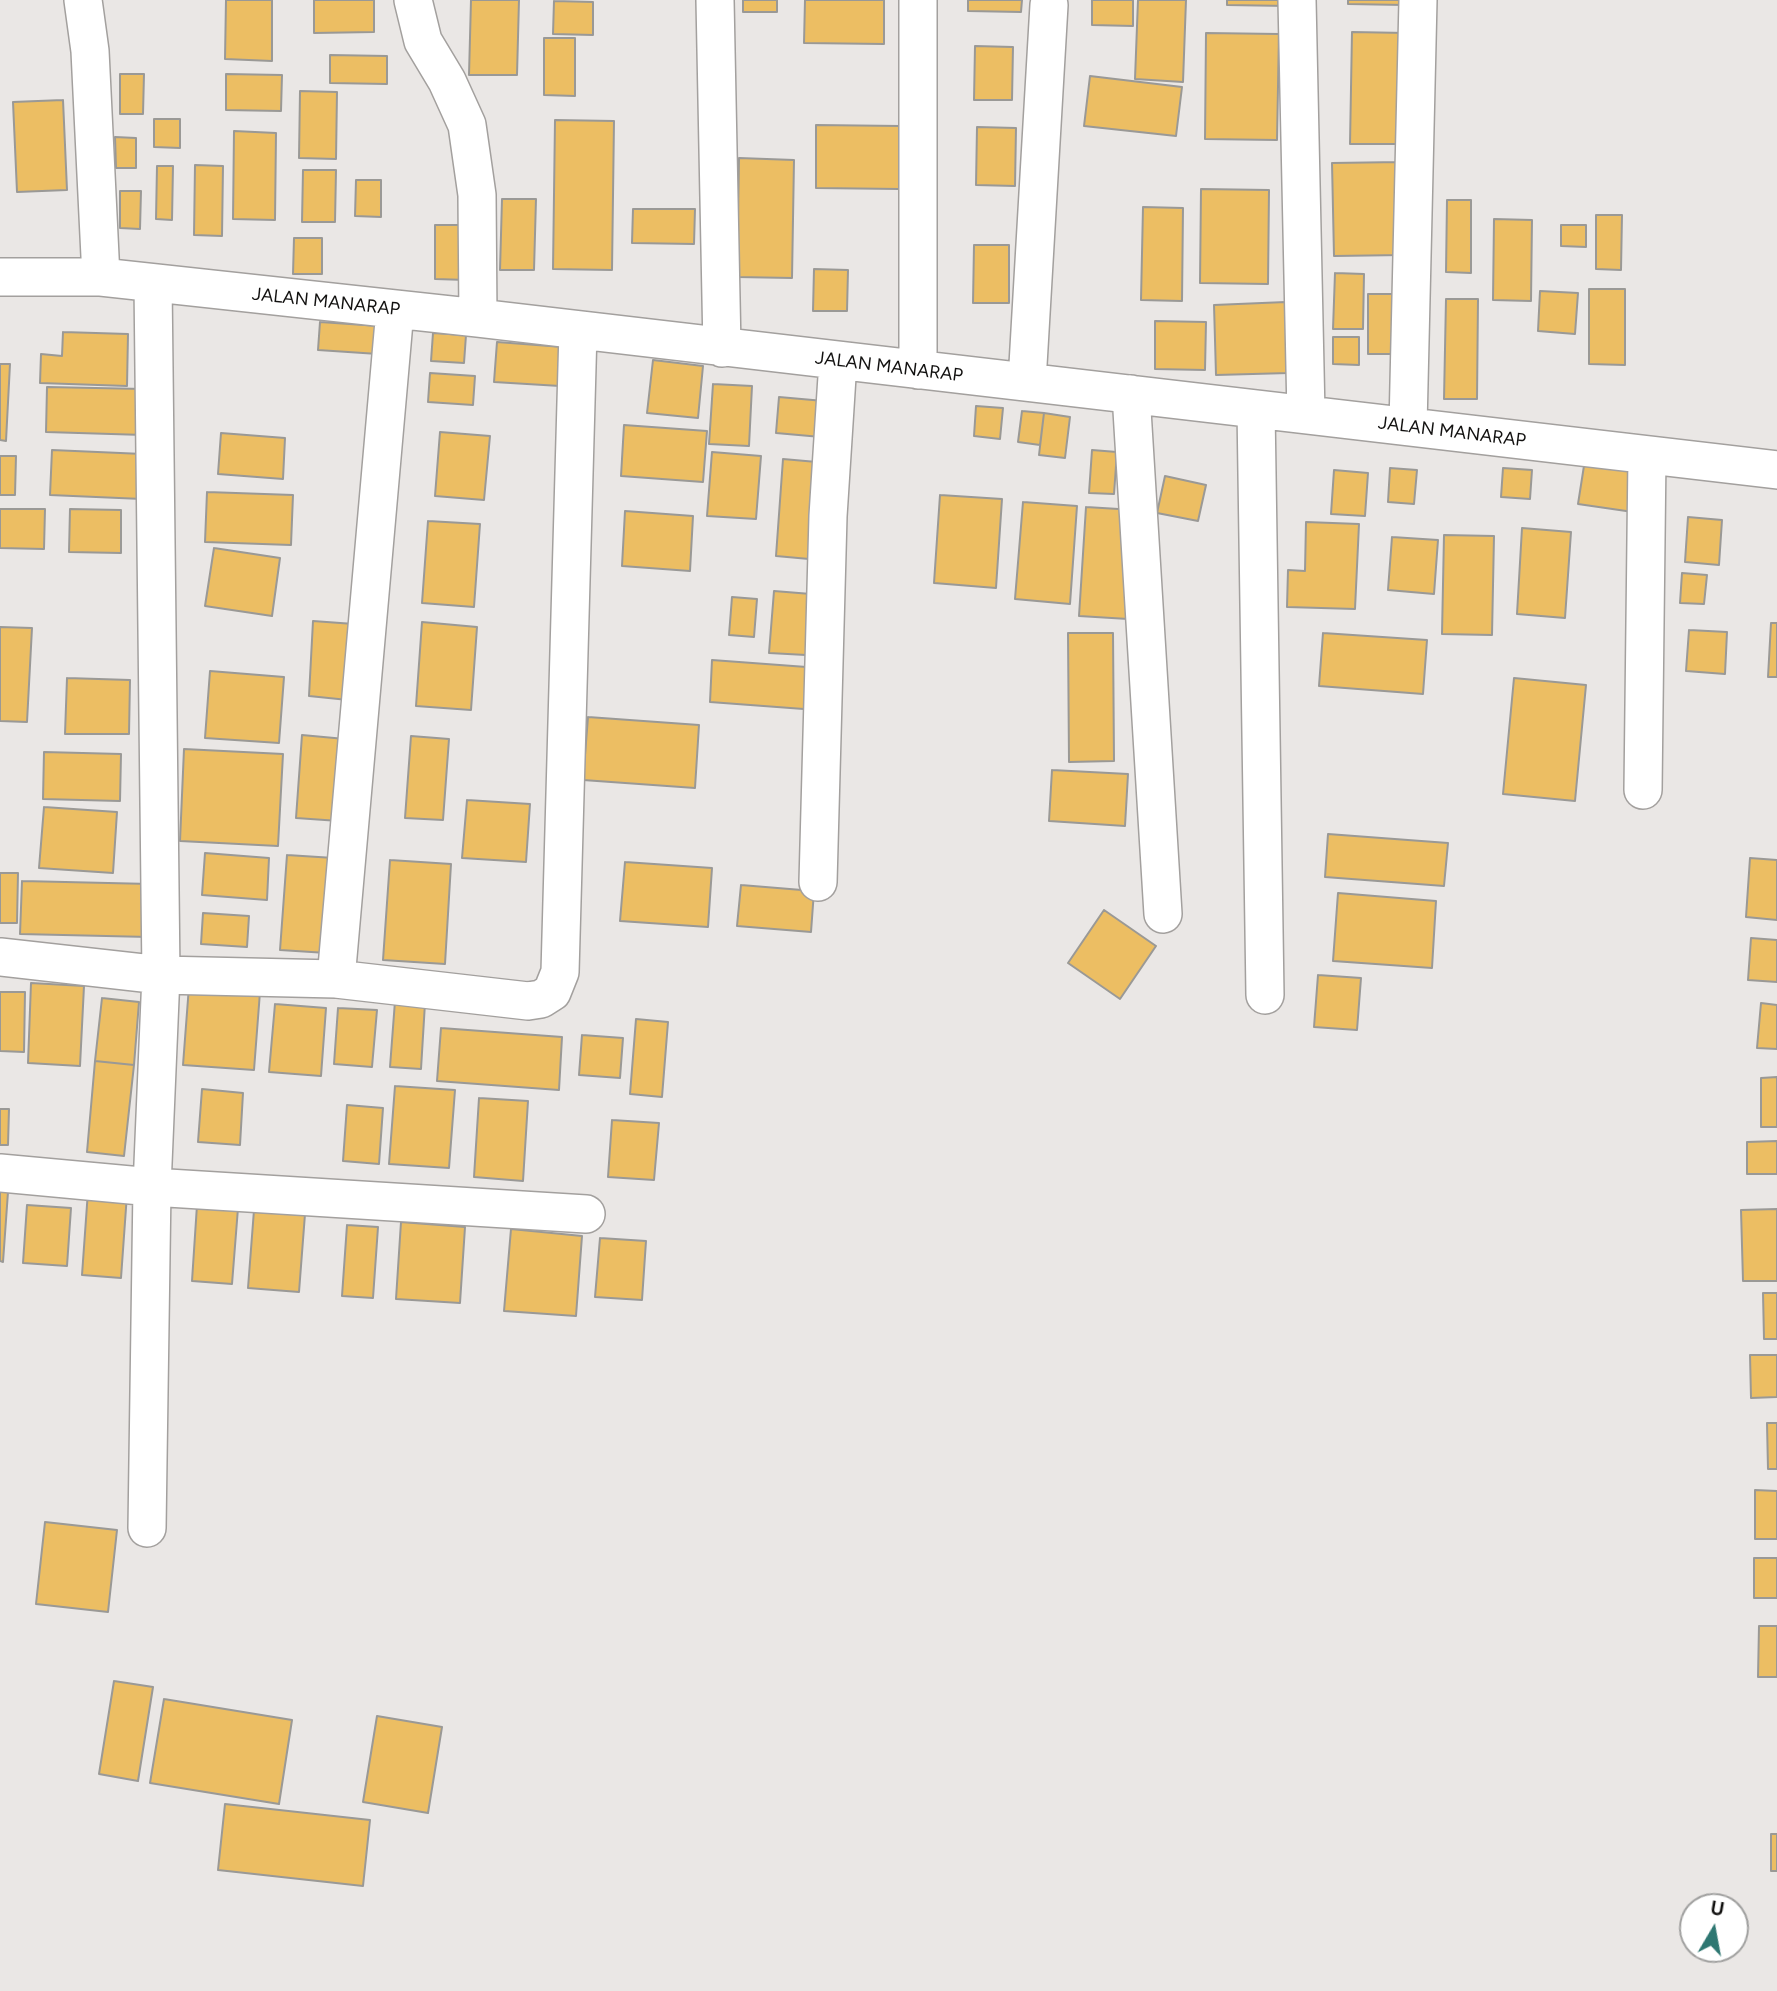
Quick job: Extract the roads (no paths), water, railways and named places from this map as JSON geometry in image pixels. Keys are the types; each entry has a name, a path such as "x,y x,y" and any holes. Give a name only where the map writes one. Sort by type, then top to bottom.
{"street":[{"path":"83,0 90,51 101,277"},
{"path":"413,0 423,41 447,81 467,125 477,195 478,318"},
{"path":"715,0 722,348"},
{"path":"918,0 918,370"},
{"path":"1297,0 1306,414"},
{"path":"1408,426 1418,0"},
{"path":"1027,382 1049,5"},
{"name":"JALAN MANARAP","path":"0,278 101,277 478,318 1777,470"},
{"path":"146,1528 152,1187 161,975 153,283"},
{"path":"336,979 395,310"},
{"path":"0,957 161,975 336,979 528,1001 541,999 552,992 560,972 578,331"},
{"path":"818,882 828,516 838,360"},
{"path":"1131,394 1163,914"},
{"path":"1256,409 1265,995"},
{"path":"1643,790 1647,454"},
{"path":"0,1173 152,1187 586,1214"}]}
